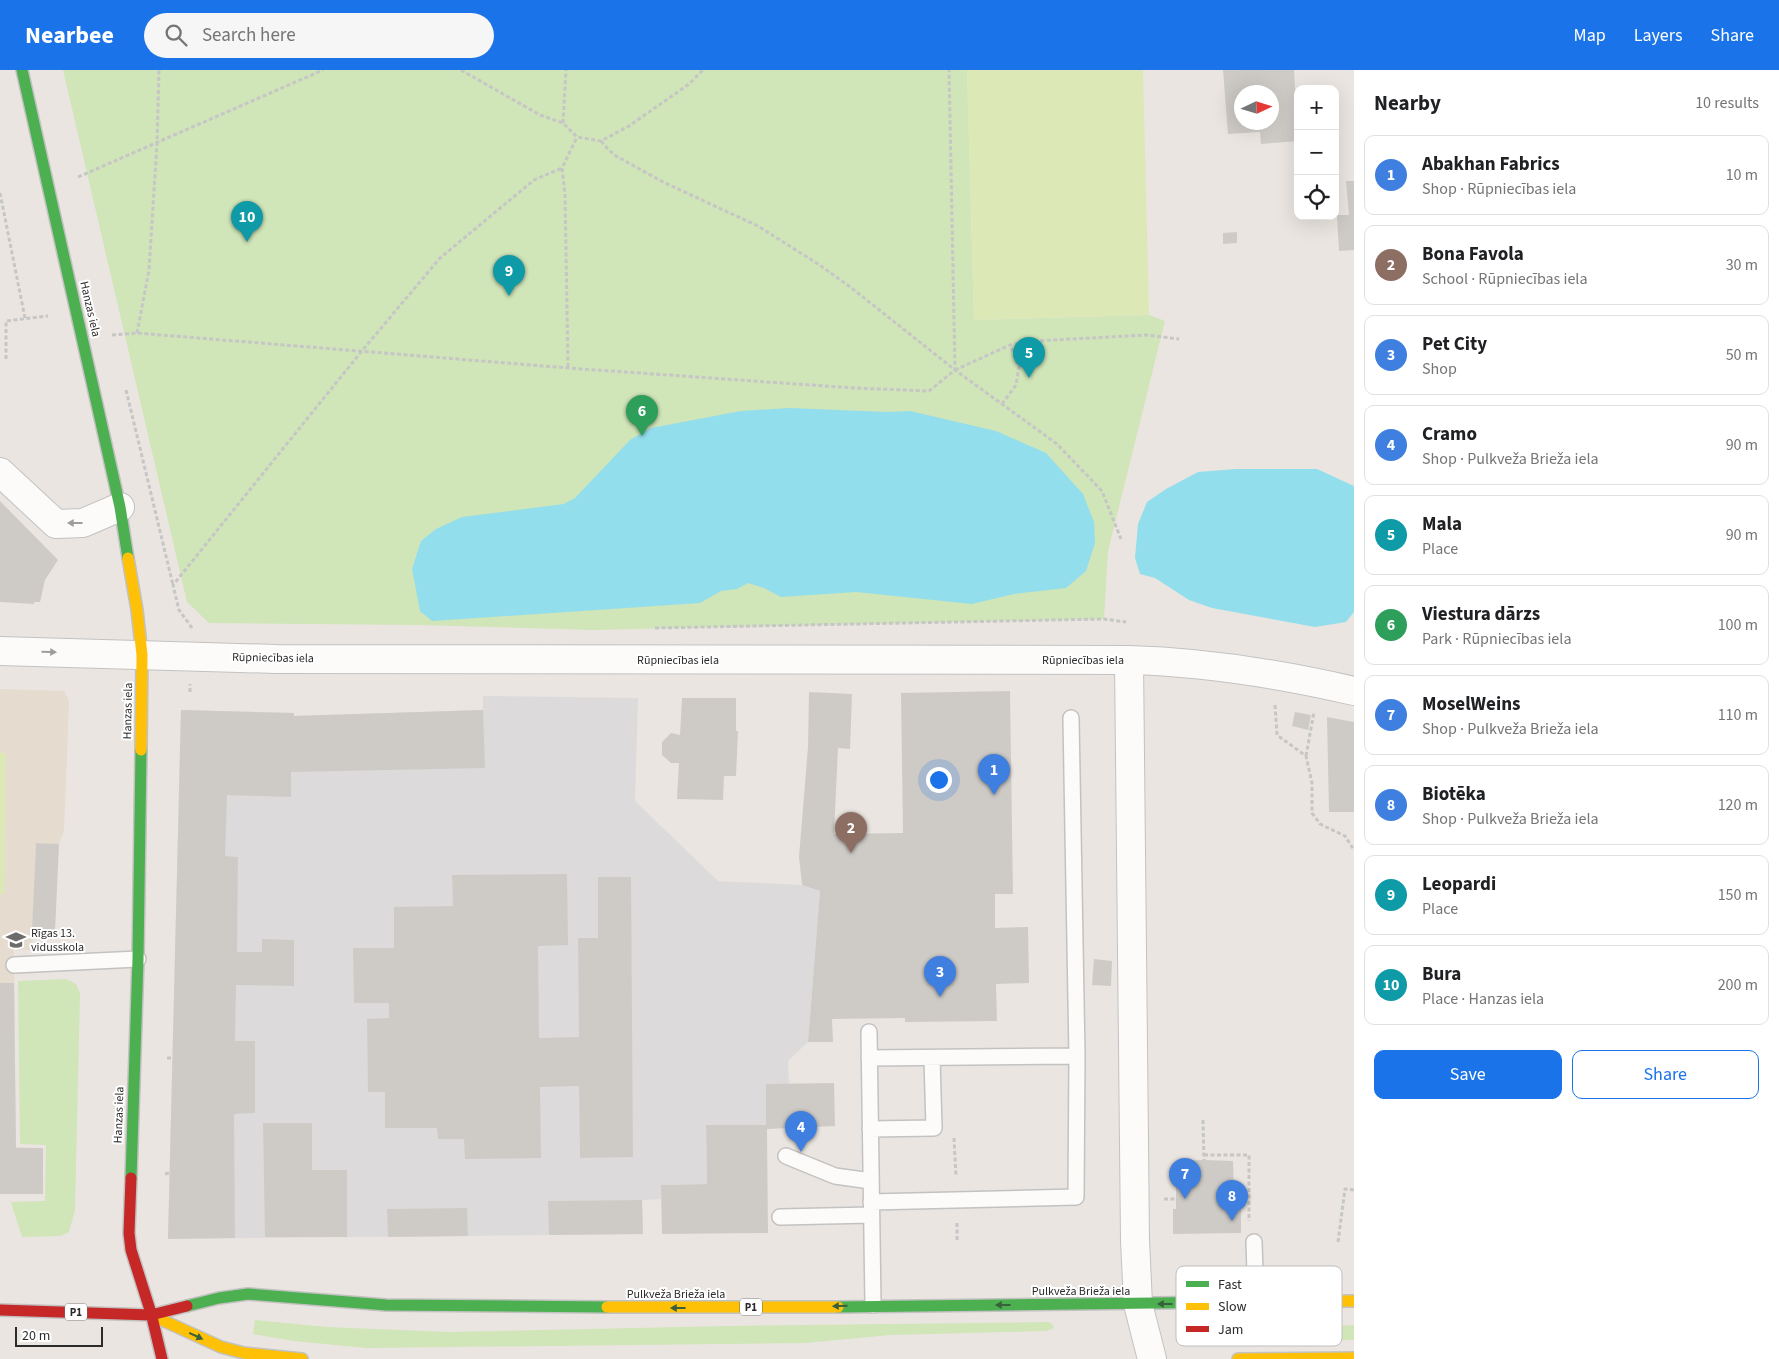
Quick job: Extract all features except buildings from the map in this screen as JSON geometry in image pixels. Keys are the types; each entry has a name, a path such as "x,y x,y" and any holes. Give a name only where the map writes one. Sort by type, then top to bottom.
{"main road":[{"name":"Hanzas iela","path":"22,70 120,507 136,602 142,655 138,959 129,1250 151,1315 162,1359"},
{"name":"Pulkveža Brieža iela","path":"0,1310 151,1315 219,1298 248,1294 386,1306 711,1308 1176,1303"},
{"name":"Pulkveža Brieža iela","path":"151,1315 221,1347 244,1354 302,1359"},
{"path":"1238,1359 1354,1358"}],"street":[{"path":"0,472 56,524 83,524 120,507"},
{"name":"Rūpniecības iela","path":"0,651 276,659 1169,661 1253,671 1354,690"},
{"path":"1129,660 1135,1240 1138,1304 1152,1359"}],"lane":[{"path":"780,1218 871,1208 1076,1197 1077,1056 1071,718"},
{"path":"14,965 138,959"},
{"path":"869,1032 873,1306"},
{"path":"869,1058 1077,1056"},
{"path":"870,1129 934,1128 932,1058"},
{"path":"786,1156 835,1176 871,1181"},
{"path":"1254,1242 1255,1266"}],"path":[{"path":"137,333 149,270 157,144 159,70"},
{"path":"78,177 323,70"},
{"path":"461,70 540,115 563,123 577,137 601,141 629,126 689,84 703,70"},
{"path":"563,123 566,70"},
{"path":"949,70 955,370"},
{"path":"568,368 565,194 562,168 577,137"},
{"path":"601,141 616,156 663,182 758,226 818,264 849,286 955,370 1058,444 1102,491 1121,539"},
{"path":"173,585 361,352 440,258 534,180 562,168"},
{"path":"0,193 25,318"},
{"path":"6,359 6,321 48,316"},
{"path":"115,344 112,335 137,333 568,368 854,388 929,391 955,370 1010,346 1035,340 1146,335 1179,339"},
{"path":"1002,404 1016,385 1019,367 1010,346"},
{"path":"124,383 179,610 192,627 190,692"},
{"path":"650,628 1104,619 1126,622"},
{"path":"192,627 202,629"},
{"path":"1321,683 1306,756 1312,783 1312,813 1320,824 1345,836 1354,850"},
{"path":"1275,699 1277,735 1306,756"},
{"path":"1203,1120 1204,1160"},
{"path":"1204,1155 1249,1155 1249,1225"},
{"path":"1338,1242 1345,1190 1354,1190"},
{"path":"1164,1199 1176,1199"}],"shaded area":[{"name":"Rīgas 13. vidusskola","path":"0,689 64,691 69,701 64,831 59,844 36,843 32,950 14,950 16,1147 43,1148 43,1194 0,1194"},
{"path":"483,696 638,698 635,801 718,881 802,885 820,891 808,1042 788,1061 789,1084 766,1085 766,1125 706,1126 707,1184 661,1185 661,1199 642,1200 643,1234 168,1239 181,710 294,713 294,716 483,710"}],"green space":[{"path":"63,70 967,70 974,320 1149,315 1165,321 1108,551 1104,619 593,630 419,625 209,623 187,602"},
{"path":"967,70 1143,70 1149,315 974,320"},
{"path":"0,753 6,753 4,894 0,894"},
{"path":"66,979 76,984 80,993 75,1210 69,1232 60,1236 22,1237 11,1202 45,1201 46,1145 20,1144 18,981"},
{"path":"255,1320 326,1327 449,1332 1048,1322 1054,1328 1046,1331 890,1335 805,1343 367,1348 294,1341 253,1334"},
{"path":"1354,1325 1354,1340 1342,1340 1342,1326"}],"water":[{"path":"789,408 887,412 910,411 996,431 1046,453 1083,494 1094,522 1095,543 1086,571 1066,588 1014,594 972,604 856,592 781,597 764,588 748,583 737,589 721,591 700,603 432,621 420,611 412,569 421,541 436,529 462,517 564,504 575,498 630,440 651,428 741,411"},
{"path":"1236,469 1317,469 1354,486 1354,612 1346,622 1315,627 1212,608 1189,600 1155,578 1140,574 1135,558 1138,524 1147,502 1166,489 1198,472"}],"traffic: fast":[{"path":"22,70 120,507 128,558"},
{"path":"131,1178 138,959 141,750"},
{"path":"187,1306 219,1298 248,1294 386,1305 607,1307"},
{"path":"838,1307 1176,1303"}],"traffic: slow":[{"path":"128,558 142,655 141,750"},
{"path":"1342,1301 1354,1301"},
{"path":"607,1307 838,1307"},
{"path":"151,1315 221,1347 244,1353 302,1359"},
{"path":"1238,1359 1354,1358"}],"traffic: jam":[{"path":"131,1178 129,1233 131,1250 151,1313 162,1359"},
{"path":"0,1310 151,1315 187,1306"}],"place":[{"name":"Bura","path":"247,242"},
{"name":"Leopardi","path":"509,296"},
{"name":"Mala","path":"1029,378"},
{"name":"Viestura dārzs","path":"642,436"},
{"name":"Abakhan Fabrics","path":"994,795"},
{"name":"Bona Favola","path":"851,853"},
{"name":"Rīgas 13. vidusskola","path":"16,940"},
{"name":"Pet City","path":"940,997"},
{"name":"Cramo","path":"801,1152"},
{"name":"MoselWeins","path":"1185,1199"},
{"name":"Biotēka","path":"1232,1221"}]}
